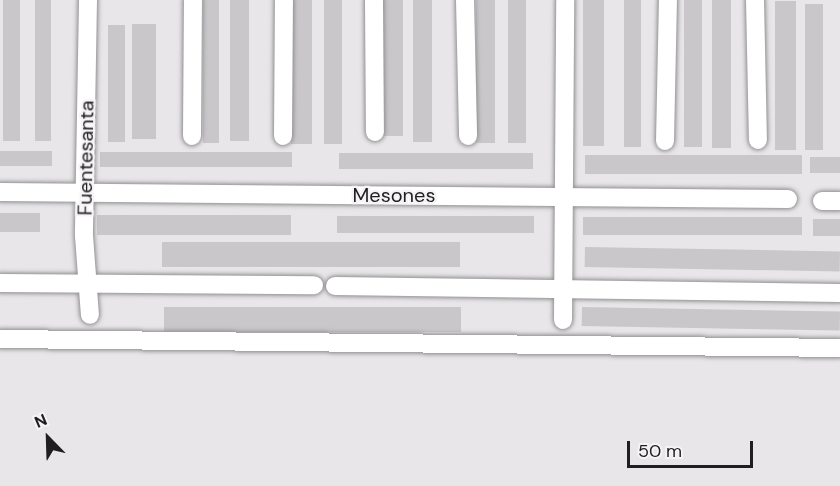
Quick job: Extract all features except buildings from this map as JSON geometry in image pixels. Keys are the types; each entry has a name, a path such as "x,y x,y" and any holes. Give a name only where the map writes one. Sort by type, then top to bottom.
{"street":[{"name":"Fuentesanta","path":"88,0 87,194 84,236 90,284 90,315"},
{"path":"192,136 194,0"},
{"path":"283,136 284,0"},
{"path":"374,0 375,132"},
{"path":"465,0 468,136"},
{"path":"563,320 565,0"},
{"path":"665,141 668,0"},
{"path":"755,0 758,140"},
{"name":"Mesones","path":"0,192 788,199"},
{"path":"0,283 314,285"},
{"path":"335,286 840,294"},
{"path":"0,339 840,348"}]}
